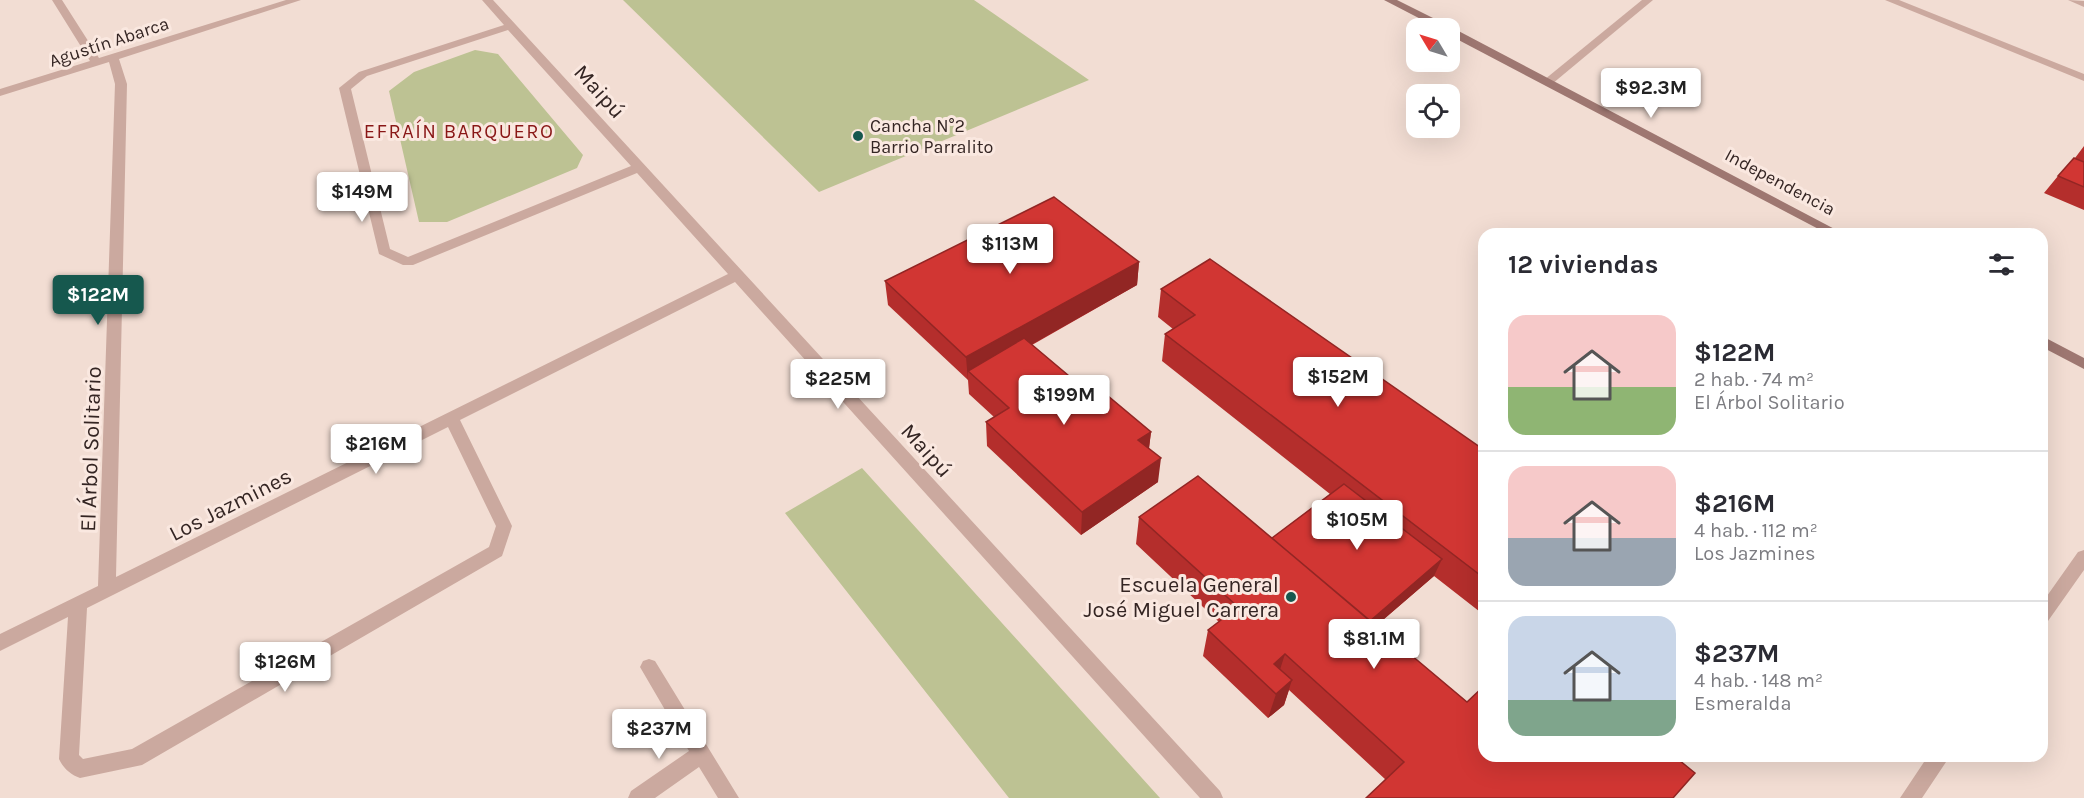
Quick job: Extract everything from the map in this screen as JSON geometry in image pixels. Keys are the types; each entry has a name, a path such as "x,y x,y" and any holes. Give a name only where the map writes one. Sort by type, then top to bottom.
{"street":[{"path":"57,0 97,63"},
{"name":"Agustín Abarca","path":"0,93 296,0"},
{"name":"Maipú","path":"487,0 1213,798"},
{"path":"1389,0 1425,18"},
{"path":"1548,82 1648,0"},
{"path":"1890,0 2084,78"},
{"path":"2073,0 2084,4"},
{"path":"510,26 363,74 345,88 384,251 408,261 640,167"},
{"name":"Independencia","path":"1460,37 1827,228"},
{"name":"El Árbol Solitario","path":"107,590 121,84 113,58"},
{"name":"Los Jazmines","path":"0,643 738,275"},
{"path":"2048,344 2084,364"},
{"path":"78,604 69,759 80,770 135,758 496,551 504,526 451,418"},
{"path":"2048,607 2084,556"},
{"path":"649,667 729,798"},
{"path":"638,798 701,754"},
{"path":"1910,798 1936,762"}],"green space":[{"name":"Cancha N°2 Barrio Parralito","path":"623,0 974,0 1089,80 819,192"},
{"path":"475,50 498,54 583,155 577,168 447,222 419,222 389,91 414,72"},
{"path":"862,468 1160,798 1009,798 785,513"}],"building":[{"path":"2074,158 2084,162 2084,187 2058,176"},
{"path":"1054,197 1139,262 966,357 885,281"},
{"path":"1210,259 1478,446 1478,573 1165,334 1195,315 1161,289"},
{"path":"1024,338 1094,397 1102,391 1151,432 1138,440 1161,458 1082,512 986,422 1009,408 968,371"},
{"path":"1198,476 1467,702 1478,692 1478,762 1681,762 1695,773 1673,798 1366,798 1404,762 1285,654 1274,664 1292,680 1276,694 1208,630 1238,607 1139,517"},
{"path":"1344,484 1442,559 1370,621 1272,538"}],"place":[{"name":"Cancha N°2 Barrio Parralito","path":"858,136"},
{"name":"Escuela General José Miguel Carrera","path":"1291,597"}],"district":[{"name":"EFRAÍN BARQUERO","path":"459,131"}]}
